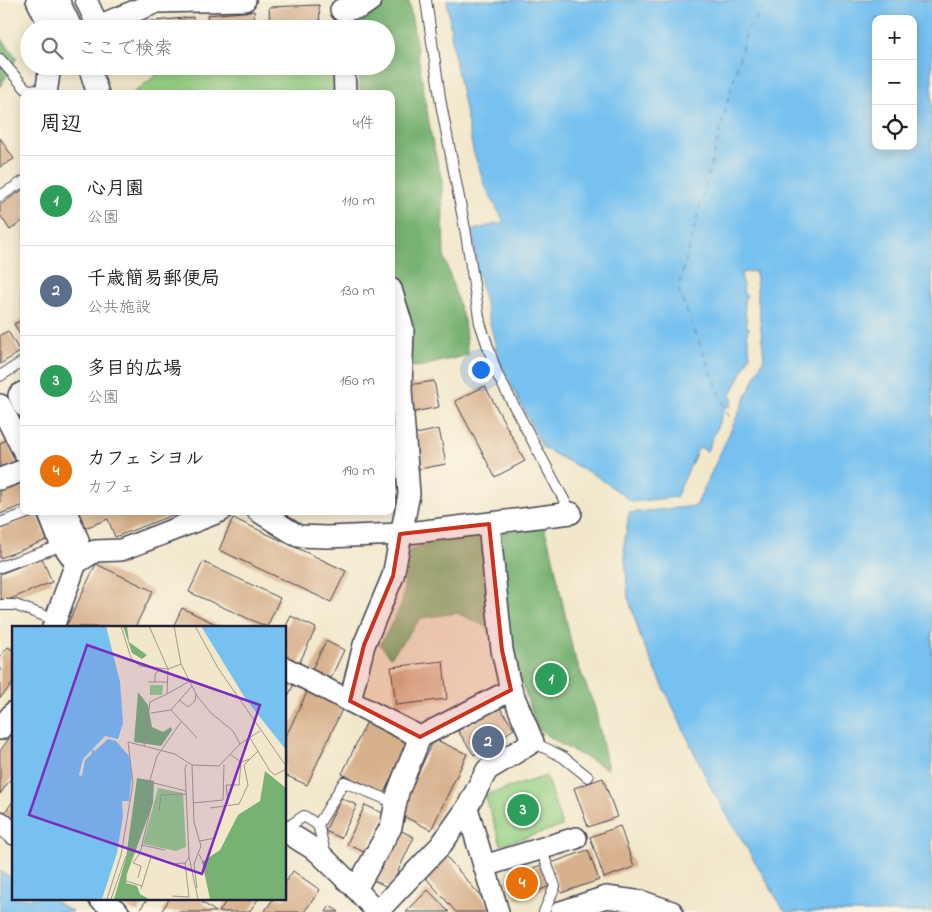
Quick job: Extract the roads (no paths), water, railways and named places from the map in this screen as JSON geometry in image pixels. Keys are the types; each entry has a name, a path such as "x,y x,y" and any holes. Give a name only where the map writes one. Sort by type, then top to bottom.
{"street":[{"path":"37,0 47,20"},
{"path":"58,0 68,20"},
{"path":"86,0 94,20"},
{"path":"114,20 157,2 245,0"},
{"path":"339,13 361,7 371,0"},
{"path":"46,90 49,75"},
{"path":"92,75 97,90"},
{"path":"344,75 345,90"},
{"path":"350,701 364,645 393,576 409,494 397,356 403,329 395,302"},
{"path":"0,404 20,444"},
{"path":"0,479 20,472"},
{"path":"264,515 298,536 327,537 400,534 571,513"},
{"path":"50,515 59,539 76,563"},
{"path":"55,624 76,563 78,540 68,515"},
{"path":"76,563 95,551 121,550 211,515"},
{"path":"286,831 317,852 377,912 441,845 467,808 487,770 533,742 512,690 502,650 489,524"},
{"path":"286,669 420,737"},
{"path":"356,889 391,827 398,792 420,737 512,690"},
{"path":"0,729 12,714"},
{"path":"467,808 498,912"},
{"path":"0,822 12,832"},
{"path":"484,866 576,838"},
{"path":"561,912 606,898 643,902 672,912"},
{"path":"103,900 118,912"}],"lane":[{"path":"426,0 441,104 466,234 480,323 497,374 571,513"},
{"path":"0,60 26,89 31,90"},
{"path":"0,196 20,183"},
{"path":"0,376 20,364"},
{"path":"0,523 22,515"},
{"path":"0,567 63,545"},
{"path":"0,605 15,605 55,624"},
{"path":"533,742 564,757 588,777"},
{"path":"318,825 344,782 396,803"},
{"path":"286,829 304,816 318,825 328,862"},
{"path":"541,849 555,886 544,912"}],"water":[{"path":"447,0 932,0 932,912 785,912 711,788 641,639 628,596 624,546 629,513 696,506 764,358 755,271 741,273 744,295 747,298 744,299 747,328 750,328 747,331 750,355 730,397 733,399 730,407 726,406 707,451 699,447 676,497 632,502 598,477 543,448 500,363 477,271 473,230 504,222 485,186 473,150 453,49"},
{"path":"0,871 12,878 12,900 52,900 73,912 0,912"}],"place":[{"name":"心月園","path":"551,679"},
{"name":"千歳簡易郵便局","path":"488,742"},
{"name":"多目的広場","path":"523,810"},
{"name":"カフェ シヨル","path":"522,883"}]}
